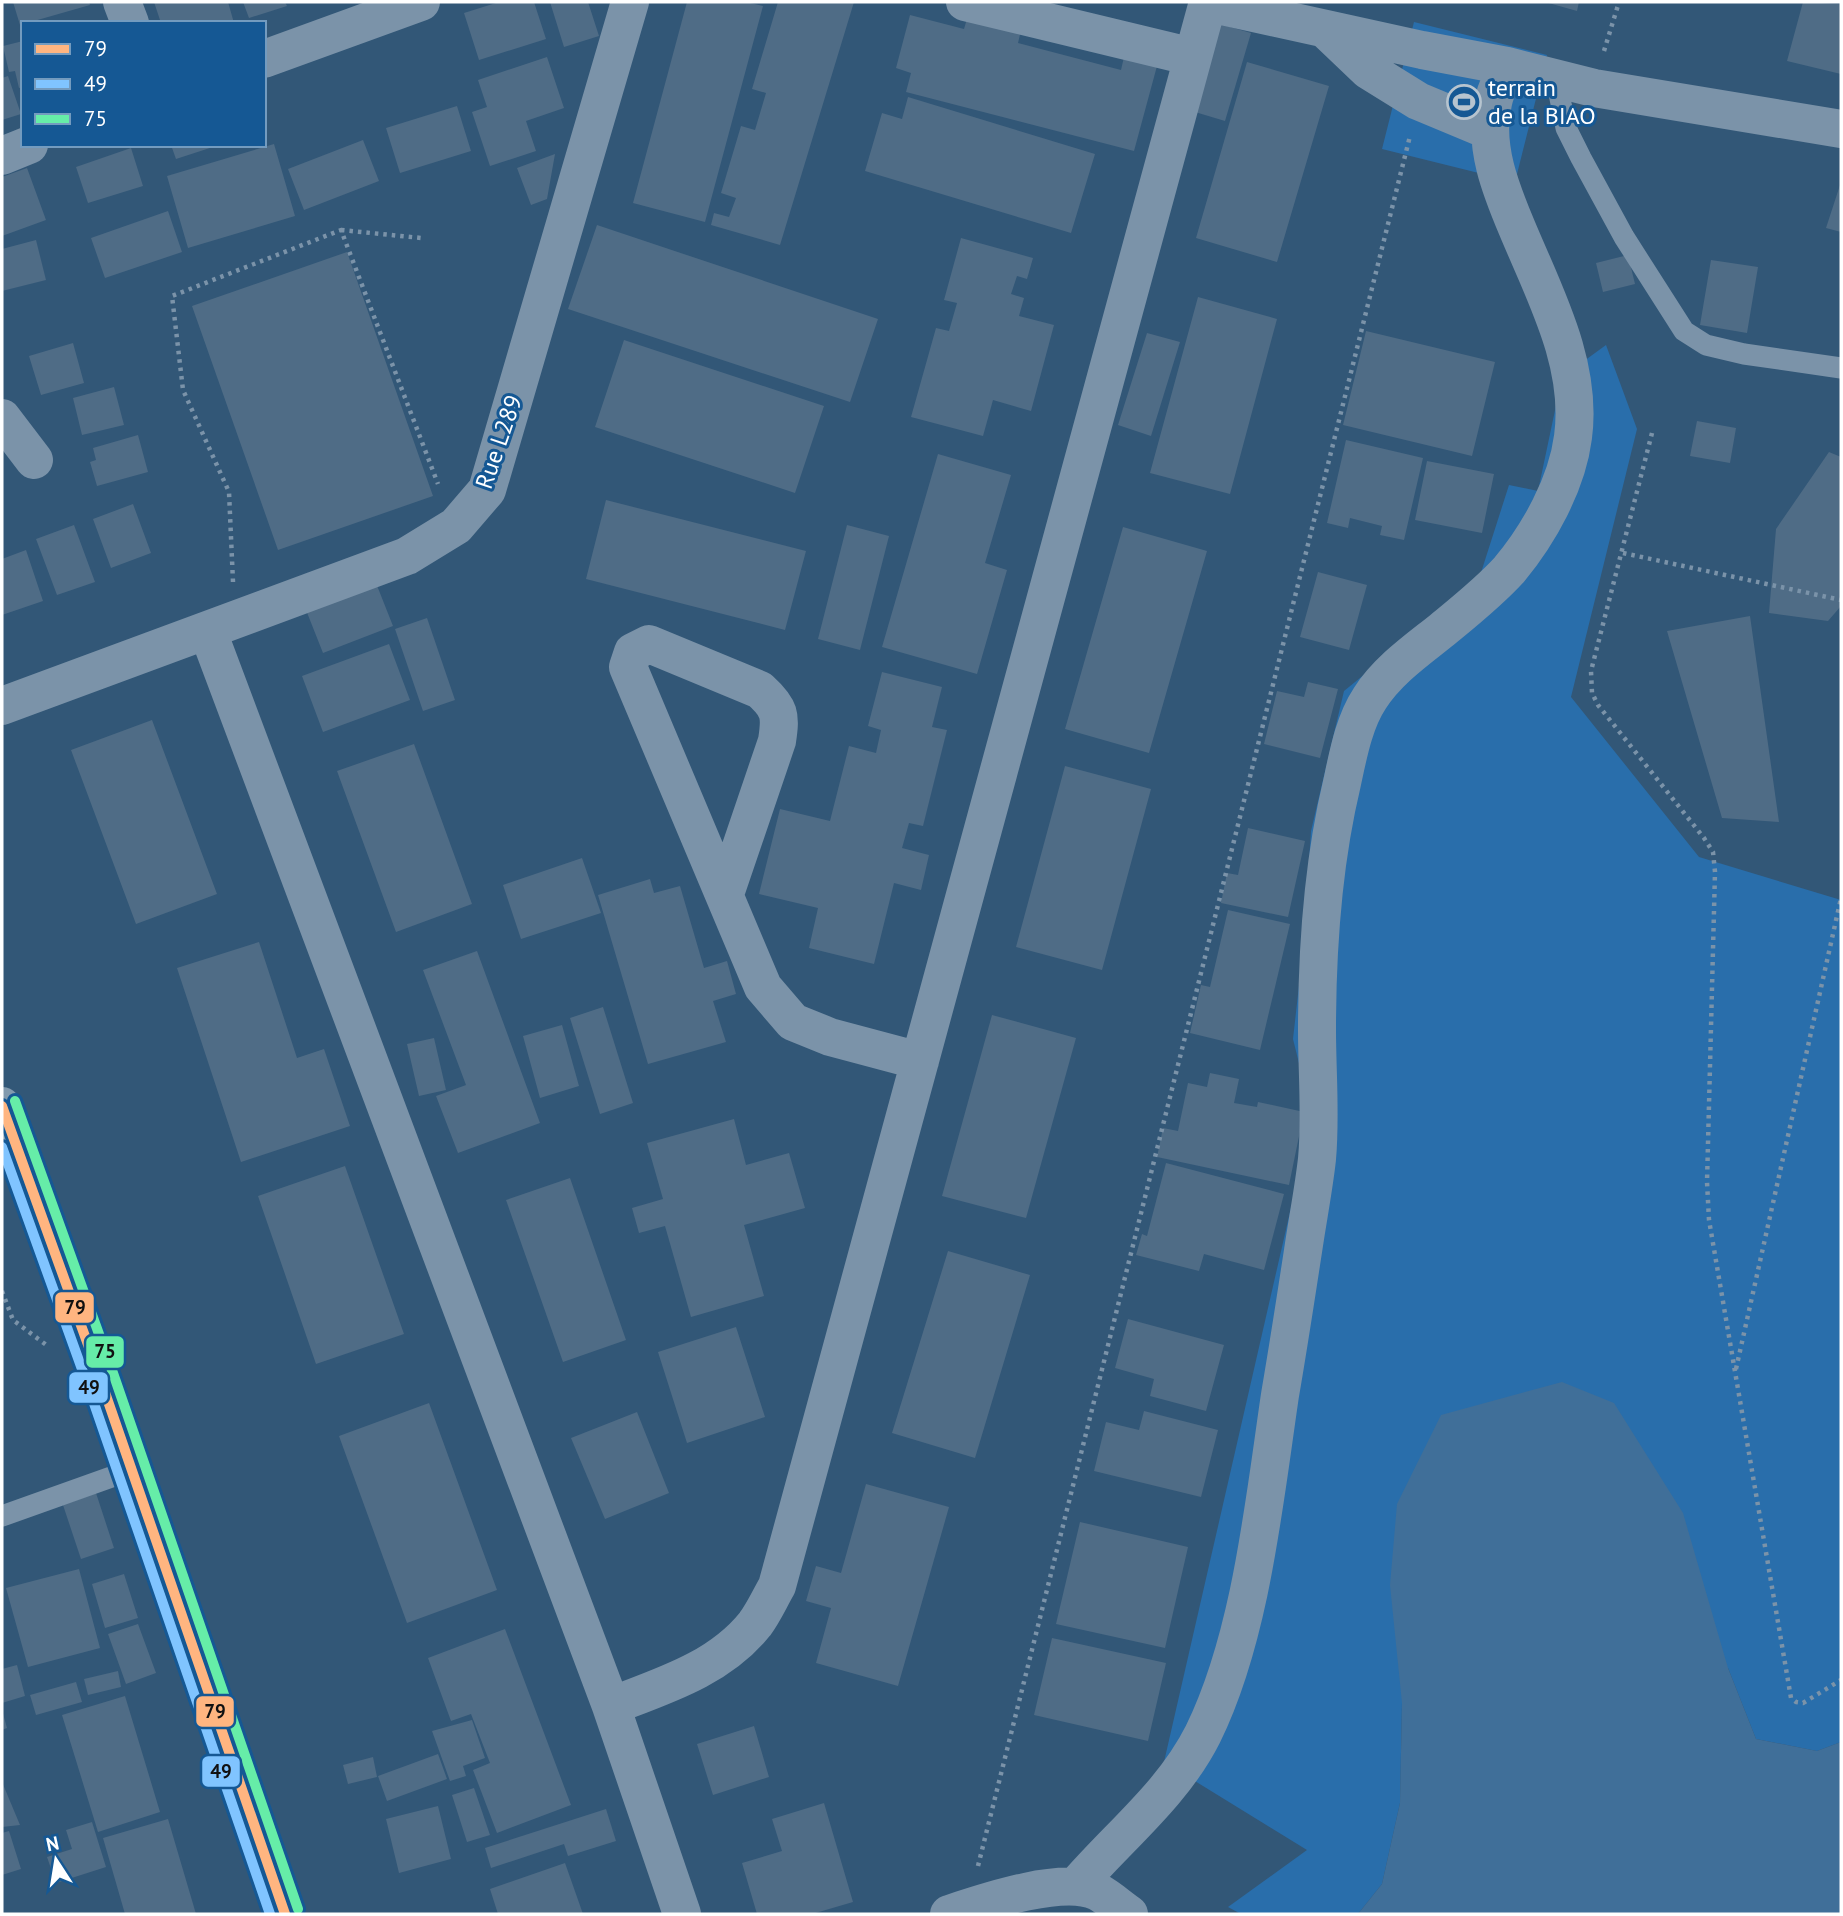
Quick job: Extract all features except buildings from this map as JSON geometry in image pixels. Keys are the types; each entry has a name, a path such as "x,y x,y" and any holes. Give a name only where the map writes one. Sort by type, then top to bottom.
{"main road":[{"path":"2,1106 285,1914"}],"street":[{"path":"122,2 129,21"},
{"path":"266,58 421,2"},
{"name":"Rue L289","path":"2,706 407,556 456,526 487,490 630,2"},
{"path":"965,2 1193,57"},
{"path":"611,1706 688,1676 724,1655 755,1623 777,1586 1208,2 1507,66 1594,88 1841,129"},
{"path":"1325,29 1368,70 1418,101 1490,131"},
{"path":"1076,1886 1152,1807 1179,1775 1202,1737 1231,1662 1249,1588 1317,1158 1318,985 1323,907 1341,785 1357,725 1370,698 1397,667 1476,601 1508,570 1537,530 1565,474 1574,433 1572,385 1565,347 1498,182 1490,131 1493,103 1507,66"},
{"path":"2,156 24,147"},
{"path":"2,418 34,460"},
{"path":"221,626 611,1706 682,1914"},
{"path":"725,894 777,741 780,724 778,711 773,701 760,690 649,644 633,652 628,667 763,987 793,1022 831,1037 920,1061"},
{"path":"958,1911 1054,1886 1076,1886 1097,1892 1129,1914"}],"lane":[{"path":"1556,79 1566,128 1581,158 1624,237 1684,331 1706,345 1744,354 1841,368"},
{"path":"2,1516 131,1470"}],"path":[{"path":"1594,88 1619,2"},
{"path":"958,1911 1418,101"},
{"path":"221,626 229,492 183,390 172,296 341,230 421,238"},
{"path":"341,230 438,484"},
{"path":"1653,433 1591,671 1592,693 1598,705 1713,852 1715,872 1707,1197 1791,1698 1803,1703 1841,1680"},
{"path":"1623,553 1841,600"},
{"path":"1736,1371 1841,898"}],"shaded area":[{"name":"terrain de la BIAO","path":"1414,22 1547,55 1515,182 1382,149"},
{"path":"1606,345 1637,429 1571,697 1699,857 1841,900 1841,1742 1817,1751 1756,1739 1728,1668 1402,1703 1400,1803 1382,1884 1358,1914 1241,1914 1228,1907 1307,1850 1164,1762 1312,1116 1293,1039 1304,941 1311,831 1344,691 1478,582 1509,485 1538,491 1562,377"},
{"path":"1562,1382 1614,1403 1683,1513 1728,1668 1756,1739 1817,1751 1841,1742 1841,1914 1358,1914 1382,1884 1400,1803 1402,1703 1390,1585 1397,1504 1441,1415"}],"transit line":[{"name":"75","path":"15,1101 113,1373 298,1909"},
{"name":"79","path":"2,1106 100,1378 285,1914"},
{"name":"49","path":"2,1147 87,1383 270,1914"}],"place":[{"name":"terrain de la BIAO","path":"1464,102"}]}
